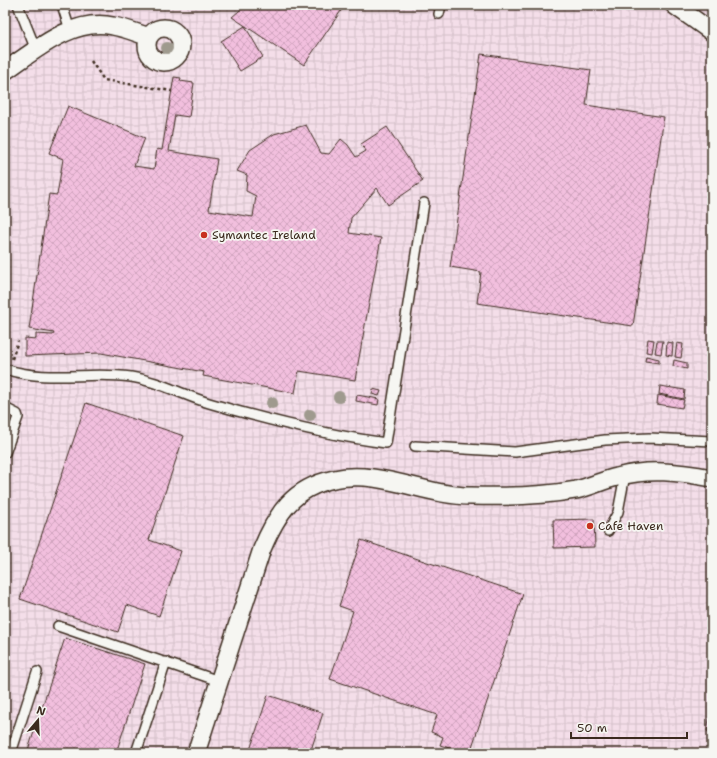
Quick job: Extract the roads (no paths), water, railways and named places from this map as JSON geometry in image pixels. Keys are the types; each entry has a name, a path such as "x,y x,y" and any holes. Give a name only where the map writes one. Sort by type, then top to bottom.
{"street":[{"path":"674,5 712,32"},
{"path":"5,71 36,50 70,30 86,25 112,25 149,37"},
{"path":"196,753 262,549 273,522 288,503 310,488 334,479 362,477 463,496 512,497 577,490 643,471 687,473 712,478"}],"lane":[{"path":"18,5 36,50"},
{"path":"62,5 70,30"},
{"path":"5,369 19,374 61,378 130,377 157,383 197,399 246,414 346,438 386,443 424,203"},
{"path":"5,408 17,414 18,417 5,451"},
{"path":"415,446 515,452 605,440 649,438 712,441"},
{"path":"608,531 618,512 625,475"},
{"path":"58,626 219,681"},
{"path":"136,753 166,662"},
{"path":"11,753 37,672"}],"place":[{"name":"Symantec Ireland","path":"204,235"},
{"name":"Cafe Haven","path":"590,526"}]}
